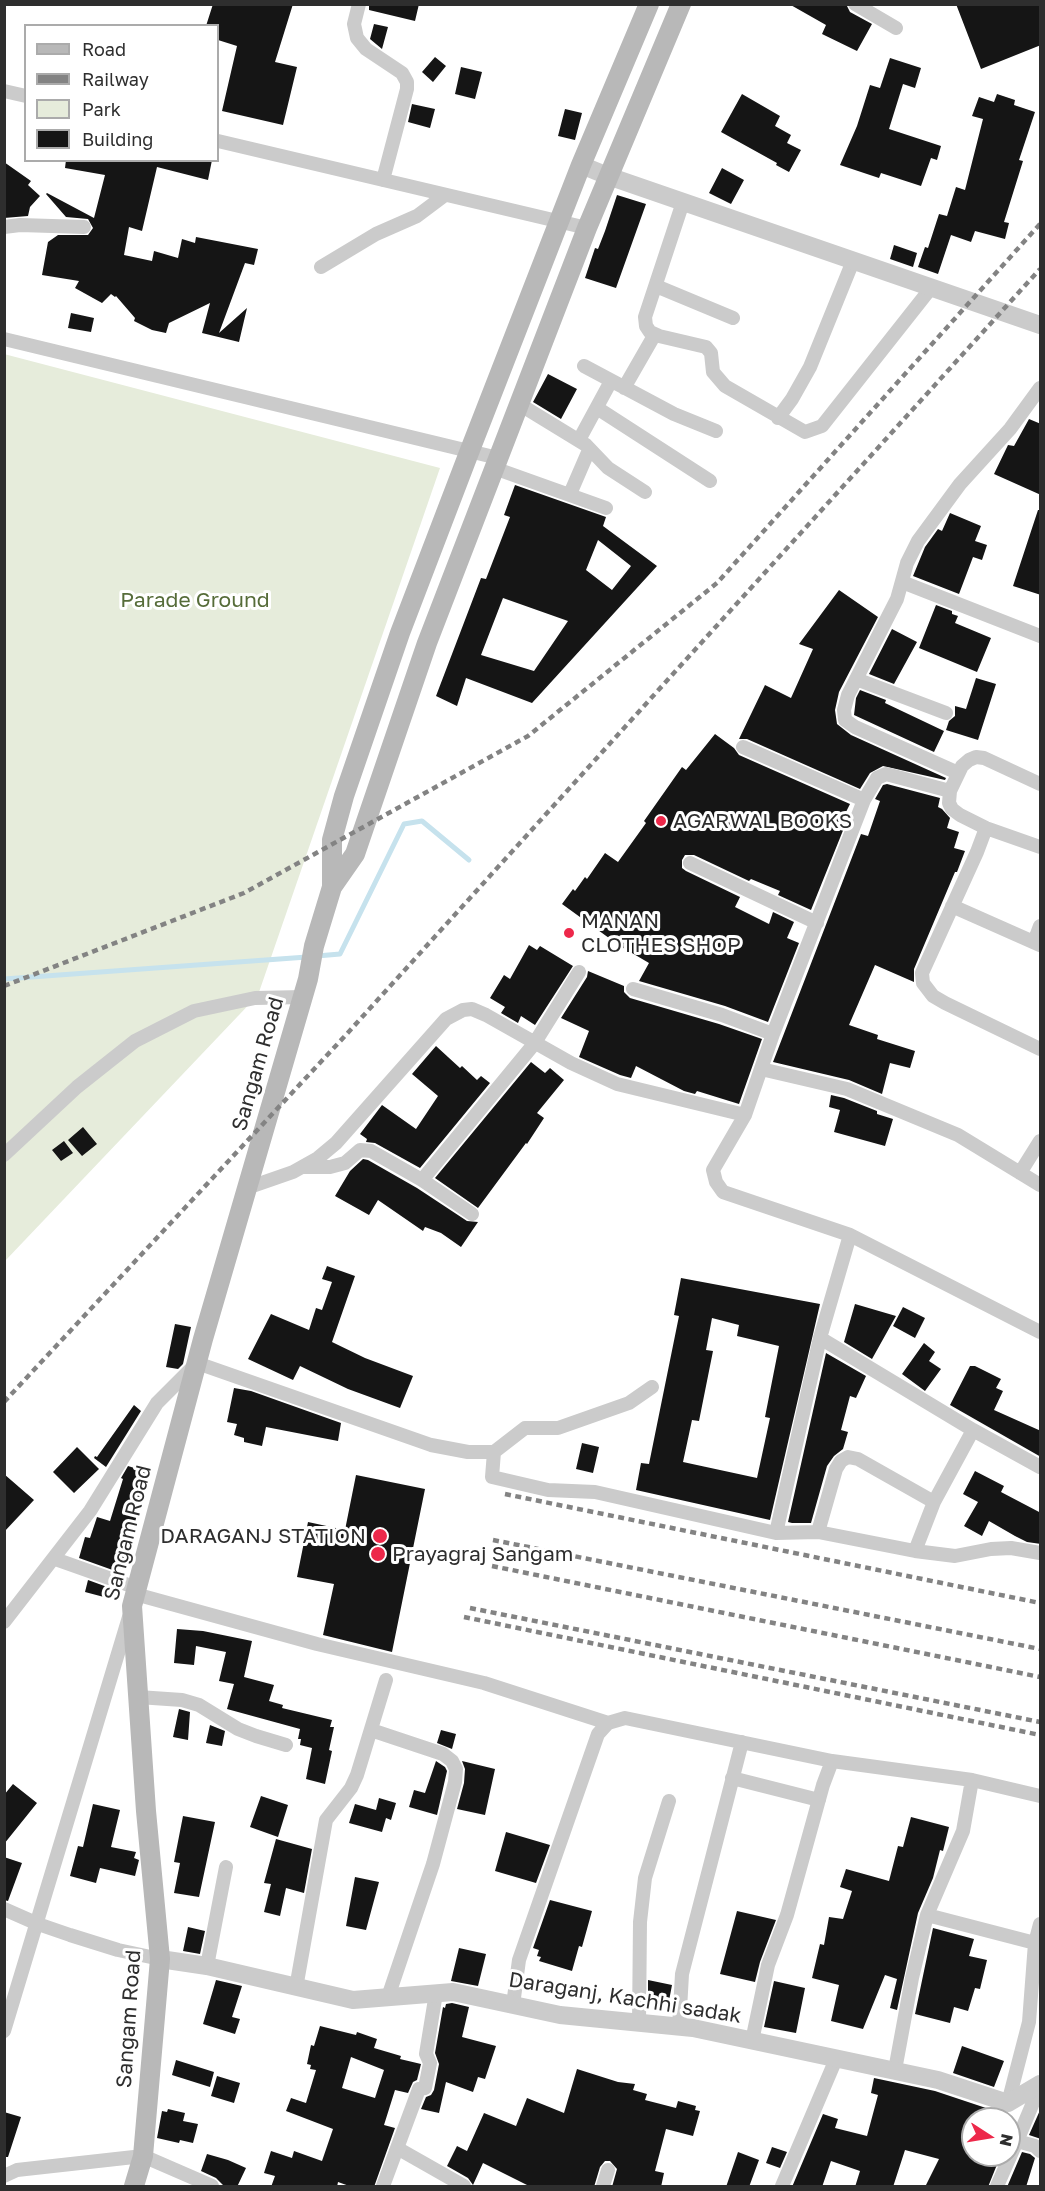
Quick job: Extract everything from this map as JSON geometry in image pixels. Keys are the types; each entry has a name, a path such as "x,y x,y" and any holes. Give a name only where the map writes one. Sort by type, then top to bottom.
{"main road":[{"path":"332,887 333,840 344,796 400,633 581,165 649,4"},
{"path":"332,887 355,854 427,644 496,463 587,228 681,4"},
{"name":"Sangam Road","path":"134,2187 142,2156 160,1959 138,1697 135,1596 197,1363 332,887"}],"street":[{"path":"359,4 354,24 357,38 366,49 402,73 407,82 383,180"},
{"path":"855,4 896,28"},
{"path":"4,91 24,96"},
{"path":"219,141 587,228"},
{"path":"581,165 1041,325"},
{"path":"321,267 376,234 417,216 445,195"},
{"path":"683,202 645,317 646,326 650,332 655,334 706,347 711,353 713,372 718,380 778,418 805,432 822,426 931,288"},
{"path":"4,227 20,225 84,227"},
{"path":"778,418 810,367 853,261"},
{"path":"656,286 733,318"},
{"path":"624,388 655,334"},
{"path":"4,339 470,450 570,495 606,508"},
{"path":"584,366 674,414 716,431"},
{"path":"570,495 597,408 611,381"},
{"path":"958,773 845,720 844,710 848,695 897,599 907,563 918,541 960,484 1010,429 1041,388"},
{"path":"519,404 584,445 608,468 645,492"},
{"path":"597,408 710,481"},
{"path":"902,582 1041,636"},
{"path":"856,679 945,713"},
{"path":"742,747 864,800"},
{"path":"1041,784 984,758 976,757 962,766 950,791 949,803 952,809 986,828 1041,847"},
{"path":"950,791 886,774 878,777 864,800 773,1034 745,1115 713,1170 716,1182 723,1192 850,1235 1041,1332"},
{"path":"986,828 978,852 922,973 923,983 933,996 945,1003 1041,1049"},
{"path":"690,863 817,923"},
{"path":"952,906 1037,944 1041,926"},
{"path":"423,1180 534,1044 579,972"},
{"path":"4,1155 77,1087 135,1041 194,1011 305,988"},
{"path":"633,988 722,1015 773,1034"},
{"path":"247,1188 302,1167 318,1158 336,1143 446,1019 463,1010 472,1009 486,1015 534,1044 617,1084 745,1115"},
{"path":"760,1069 847,1089 958,1135 1041,1185"},
{"path":"1020,1173 1041,1141"},
{"path":"302,1167 330,1167 345,1163 360,1150 371,1151 423,1180 472,1214"},
{"path":"776,1533 820,1338 850,1235"},
{"path":"820,1338 972,1430 1041,1467"},
{"path":"4,1622 90,1511 157,1402 197,1363 431,1445 468,1452 494,1452 525,1428 558,1428 629,1403 652,1386"},
{"path":"915,1551 934,1502 972,1430"},
{"path":"494,1452 492,1477 548,1490 595,1492 776,1533 818,1532 915,1551 955,1556 991,1549 1011,1548 1041,1553"},
{"path":"818,1532 836,1468 848,1457 858,1459 934,1502"},
{"path":"55,1559 135,1596 317,1644 484,1683 608,1724"},
{"path":"4,2031 135,1596"},
{"path":"296,1988 326,1820 351,1788 357,1775 386,1680"},
{"path":"138,1697 182,1700 199,1705 238,1729 256,1737 286,1744"},
{"path":"513,2005 522,1949 597,1734 608,1724 624,1718 832,1761 972,1780 1041,1796"},
{"path":"371,1730 443,1754 452,1761 456,1769 455,1782 433,1864 388,1997"},
{"path":"679,2027 682,1974 741,1742"},
{"path":"752,2041 768,1965 787,1915 832,1761"},
{"path":"732,1778 819,1800"},
{"path":"895,2070 912,1978 927,1915 963,1831 972,1780"},
{"path":"639,2023 640,1922 645,1878 669,1801"},
{"path":"207,1966 226,1867"},
{"path":"4,1909 38,1924 118,1950 160,1959"},
{"path":"927,1915 1035,1943"},
{"path":"1008,2103 1029,2022 1035,1943 1041,1924"},
{"name":"Daraganj, Kachhi sadak","path":"160,1959 207,1966 353,2000 453,1992 560,2014 679,2027 938,2079 1008,2103"},
{"path":"383,2187 419,2089 425,2088 430,2063 426,2054 436,1993"},
{"path":"782,2187 836,2059"},
{"path":"1008,2103 1041,2085"},
{"path":"1021,2132 1041,2085"},
{"path":"1021,2142 1035,2146 1041,2151"},
{"path":"398,2148 464,2187"},
{"path":"4,2176 17,2170 142,2156 212,2187"},
{"path":"997,2187 1006,2167"},
{"path":"603,2187 608,2170"}],"green space":[{"name":"Parade Ground","path":"4,354 440,468 258,995 5,1261"}],"building":[{"path":"213,4 293,4 275,62 297,67 283,125 222,111 237,46 219,40 219,24 207,24"},
{"path":"369,4 419,4 415,21 369,10"},
{"path":"789,4 846,4 850,12 872,24 857,51 822,34 826,25"},
{"path":"956,4 1041,4 1041,45 981,69"},
{"path":"374,24 388,27 382,49 370,39"},
{"path":"435,57 446,66 433,82 422,72"},
{"path":"890,58 921,68 915,88 903,84 889,129 941,146 937,160 931,158 921,186 881,173 879,178 840,165 857,126 870,85 880,88"},
{"path":"461,67 482,72 475,99 455,94"},
{"path":"742,94 780,116 775,126 791,135 787,143 801,150 789,172 721,132"},
{"path":"997,94 1015,100 1014,105 1035,112 1019,160 1023,161 1004,222 1009,223 1005,239 975,231 971,242 951,235 938,274 918,267 925,247 928,248 939,214 947,216 956,187 965,190 983,119 972,116 979,97 994,102"},
{"path":"412,104 435,109 430,128 408,122"},
{"path":"565,109 582,113 575,140 558,136"},
{"path":"4,162 31,181 28,185 40,196 30,207 28,216 4,218"},
{"path":"66,162 212,162 208,180 157,167 142,231 129,227 124,255 152,261 154,251 178,258 182,239 195,243 196,237 258,249 254,265 245,263 219,333 247,308 239,342 202,333 210,303 169,323 166,333 152,330 134,321 135,318 116,296 111,294 102,303 75,288 79,281 42,275 48,242 58,235 88,235 93,228 88,219 66,217 46,194 94,218 105,175 65,168"},
{"path":"722,168 744,180 731,204 709,193"},
{"path":"617,195 646,204 616,288 585,278"},
{"path":"894,245 917,253 913,267 890,259"},
{"path":"71,313 94,318 91,332 68,328"},
{"path":"548,374 577,389 561,419 533,402"},
{"path":"1029,419 1041,424 1041,495 994,474 1008,445 1014,446"},
{"path":"515,485 606,517 603,526 657,566 532,703 466,678 457,706 436,696 481,578 486,579 510,517 504,515","holes":["598,540 631,566 612,590 586,570","503,598 568,621 534,671 481,655"]},
{"path":"1038,510 1041,510 1041,595 1013,586"},
{"path":"950,513 981,526 975,541 987,545 982,560 973,557 959,594 913,576 925,547 938,529 942,531"},
{"path":"839,590 878,617 839,692 835,710 837,724 851,735 946,778 945,780 883,766 870,773 860,789 747,739 739,739 765,685 791,698 813,649 799,644"},
{"path":"936,605 958,616 955,623 991,638 977,672 919,648"},
{"path":"892,629 917,642 894,684 869,674"},
{"path":"976,678 996,684 978,740 946,730 949,721 955,716 955,706 966,709"},
{"path":"860,690 886,700 885,703 944,731 934,752 854,715 856,698"},
{"path":"715,734 734,748 739,755 850,804 839,826 844,828 811,910 778,895 780,891 751,879 749,881 694,855 685,855 682,860 682,868 686,871 740,897 735,907 769,924 773,912 794,922 787,938 799,943 768,1022 725,1006 639,981 649,963 620,946 562,904 585,877 587,879 605,853 618,862 682,767 686,770"},
{"path":"887,784 940,798 938,807 950,818 947,828 959,832 954,848 965,851 914,969 914,982 875,965 849,1025 878,1035 877,1039 915,1051 910,1068 890,1063 882,1094 849,1080 773,1062 861,834 868,836 880,801 875,799 883,785"},
{"path":"529,945 537,950 540,946 573,966 535,1025 521,1016 518,1023 501,1013 505,1007 490,998 504,975 510,979"},
{"path":"588,971 624,986 624,992 630,998 762,1039 739,1104 697,1091 695,1094 684,1091 636,1066 631,1078 579,1057 589,1031 561,1018 587,977"},
{"path":"436,1046 477,1080 481,1076 490,1083 420,1168 375,1143 366,1142 367,1139 360,1134 382,1105 416,1129 438,1096 412,1074"},
{"path":"531,1062 545,1073 550,1068 564,1080 537,1113 544,1118 527,1144 478,1208 435,1178"},
{"path":"831,1095 844,1098 893,1119 885,1146 834,1132 840,1110 829,1107"},
{"path":"83,1127 97,1144 82,1156 68,1140"},
{"path":"64,1141 73,1153 61,1161 52,1150"},
{"path":"363,1159 417,1188 467,1221 478,1222 461,1247 441,1233 425,1227 423,1231 378,1200 369,1215 335,1196 350,1171"},
{"path":"327,1266 355,1276 332,1342 365,1358 413,1376 400,1408 348,1389 300,1366 293,1380 248,1359 271,1314 309,1330 316,1308 322,1310 332,1282 322,1279"},
{"path":"681,1278 820,1304 770,1520 636,1490 641,1463 649,1464 679,1316 674,1315","holes":["712,1318 739,1325 737,1336 779,1346 765,1417 770,1418 757,1478 683,1462 692,1420 699,1421 713,1351 706,1350"]},
{"path":"855,1304 896,1316 872,1359 844,1342"},
{"path":"903,1307 925,1318 915,1338 893,1326"},
{"path":"175,1324 191,1327 183,1364 178,1369 166,1367"},
{"path":"924,1343 935,1352 929,1361 941,1369 925,1391 902,1374"},
{"path":"826,1353 866,1376 856,1398 850,1396 841,1430 848,1432 843,1449 827,1466 811,1523 792,1523 788,1522"},
{"path":"970,1366 975,1366 1001,1379 996,1388 1003,1391 994,1410 1041,1431 1041,1457 950,1405"},
{"path":"234,1388 251,1391 341,1423 338,1441 266,1427 262,1446 244,1442 244,1438 234,1435 237,1424 227,1422"},
{"path":"134,1405 141,1411 106,1467 94,1458"},
{"path":"582,1443 599,1447 593,1473 576,1469"},
{"path":"77,1447 99,1469 74,1493 53,1472"},
{"path":"128,1466 150,1473 121,1573 79,1558 85,1537 90,1538 97,1517 110,1521 123,1479 121,1478"},
{"path":"975,1471 1004,1486 1001,1492 1041,1513 1041,1544 1027,1542 989,1521 982,1536 964,1526 978,1502 963,1494"},
{"path":"4,1474 34,1500 4,1532"},
{"path":"356,1475 425,1489 392,1652 323,1635 334,1584 297,1577 308,1522 345,1530"},
{"path":"88,1580 121,1592 119,1601 85,1592"},
{"path":"177,1629 203,1631 252,1641 244,1677 274,1685 269,1701 283,1705 282,1708 332,1720 330,1727 334,1727 329,1750 332,1751 325,1784 306,1779 312,1748 300,1745 301,1739 298,1739 300,1729 227,1709 234,1684 219,1681 226,1652 196,1646 194,1665 174,1663"},
{"path":"179,1709 190,1712 188,1740 173,1737"},
{"path":"210,1725 225,1731 222,1746 206,1743"},
{"path":"441,1730 456,1734 452,1749 437,1743"},
{"path":"436,1761 447,1771 437,1815 409,1807 414,1790 425,1793"},
{"path":"462,1761 495,1769 485,1815 457,1809 464,1783 465,1769"},
{"path":"13,1784 37,1803 4,1844 4,1795"},
{"path":"261,1796 288,1805 278,1837 250,1827"},
{"path":"379,1798 396,1803 391,1820 386,1818 382,1832 349,1823 355,1804 376,1810"},
{"path":"93,1804 120,1810 111,1847 136,1852 134,1858 139,1860 135,1876 100,1868 96,1883 70,1876 78,1846 83,1847"},
{"path":"183,1816 215,1822 199,1897 174,1893 180,1863 174,1862"},
{"path":"911,1817 949,1827 943,1851 940,1850 933,1878 918,1913 897,2010 890,2008 897,1979 885,1975 863,2029 831,2021 839,1985 812,1978 820,1944 824,1945 829,1917 843,1919 852,1891 840,1887 846,1869 889,1881 898,1846 903,1847"},
{"path":"506,1832 550,1845 536,1883 495,1871"},
{"path":"276,1839 312,1849 304,1893 286,1888 280,1916 264,1912 271,1884 264,1883"},
{"path":"4,1857 22,1863 8,1901 4,1900"},
{"path":"355,1877 379,1882 366,1930 346,1926"},
{"path":"550,1900 592,1911 582,1947 579,1946 572,1971 539,1961 541,1957 537,1956 539,1950 533,1948"},
{"path":"737,1911 776,1920 755,1982 720,1974"},
{"path":"188,1927 205,1931 200,1954 183,1951"},
{"path":"933,1928 974,1939 969,1956 987,1960 980,1989 975,1988 968,2011 954,2007 950,2023 915,2014"},
{"path":"459,1948 486,1954 478,1986 451,1981"},
{"path":"216,1980 242,1986 232,2017 240,2019 235,2034 203,2024"},
{"path":"648,1980 672,1985 668,2006 648,2002"},
{"path":"774,1981 805,1988 796,2033 764,2027"},
{"path":"452,2003 469,2007 462,2037 496,2046 485,2079 478,2077 473,2092 446,2082 439,2113 421,2109 426,2097 434,2090 439,2064 435,2053 443,2007"},
{"path":"320,2026 356,2035 357,2032 377,2039 374,2048 401,2056 400,2059 421,2064 417,2080 413,2082 408,2093 395,2090 384,2125 395,2128 374,2187 352,2187 338,2182 337,2187 271,2187 275,2176 264,2173 271,2151 292,2158 294,2151 322,2161 333,2129 286,2111 291,2098 306,2103 316,2070 310,2069 311,2065 307,2064 311,2045 314,2046","holes":["351,2057 384,2070 375,2098 342,2088"]},
{"path":"962,2046 1004,2061 994,2087 953,2073"},
{"path":"176,2060 214,2072 210,2087 172,2075"},
{"path":"577,2069 618,2082 635,2084 633,2090 647,2094 645,2100 676,2108 678,2101 696,2106 695,2110 700,2111 693,2136 666,2129 655,2171 664,2173 661,2187 612,2187 617,2169 610,2161 605,2161 600,2167 594,2187 531,2187 483,2163 473,2185 468,2178 447,2166 457,2146 467,2151 484,2113 516,2126 527,2098 564,2113"},
{"path":"217,2076 240,2083 234,2103 211,2096"},
{"path":"874,2078 935,2091 983,2107 961,2107 961,2167 996,2167 988,2187 925,2187 939,2159 905,2150 893,2187 855,2187 860,2171 831,2161 822,2187 792,2187 823,2114 838,2119 835,2128 867,2136 878,2095 871,2093"},
{"path":"1041,2108 1041,2139 1029,2135"},
{"path":"168,2109 185,2113 183,2121 198,2124 193,2143 180,2140 179,2143 157,2138 162,2111 167,2112"},
{"path":"4,2112 21,2117 8,2157 4,2157"},
{"path":"772,2147 787,2152 780,2168 766,2163"},
{"path":"738,2152 759,2160 749,2187 726,2187"},
{"path":"1022,2152 1030,2154 1035,2158 1026,2187 1007,2187 1016,2167 1021,2167"},
{"path":"207,2154 246,2168 237,2187 225,2187 216,2178 201,2171"}],"waterway":[{"path":"317,956 340,954 404,824 422,821 469,860"},
{"path":"4,979 307,957"}],"railway":[{"path":"4,986 244,893 528,736 717,583 1040,224"},
{"path":"4,1402 344,1037 1040,269"},
{"path":"505,1494 1040,1603"},
{"path":"493,1540 1040,1649"},
{"path":"492,1566 1040,1677"},
{"path":"470,1608 1040,1722"},
{"path":"464,1617 1040,1735"}],"place":[{"name":"AGARWAL BOOKS","path":"661,821"},
{"name":"MANAN CLOTHES SHOP","path":"569,933"},
{"name":"DARAGANJ STATION","path":"380,1536"},
{"name":"Prayagraj Sangam","path":"378,1554"}]}
